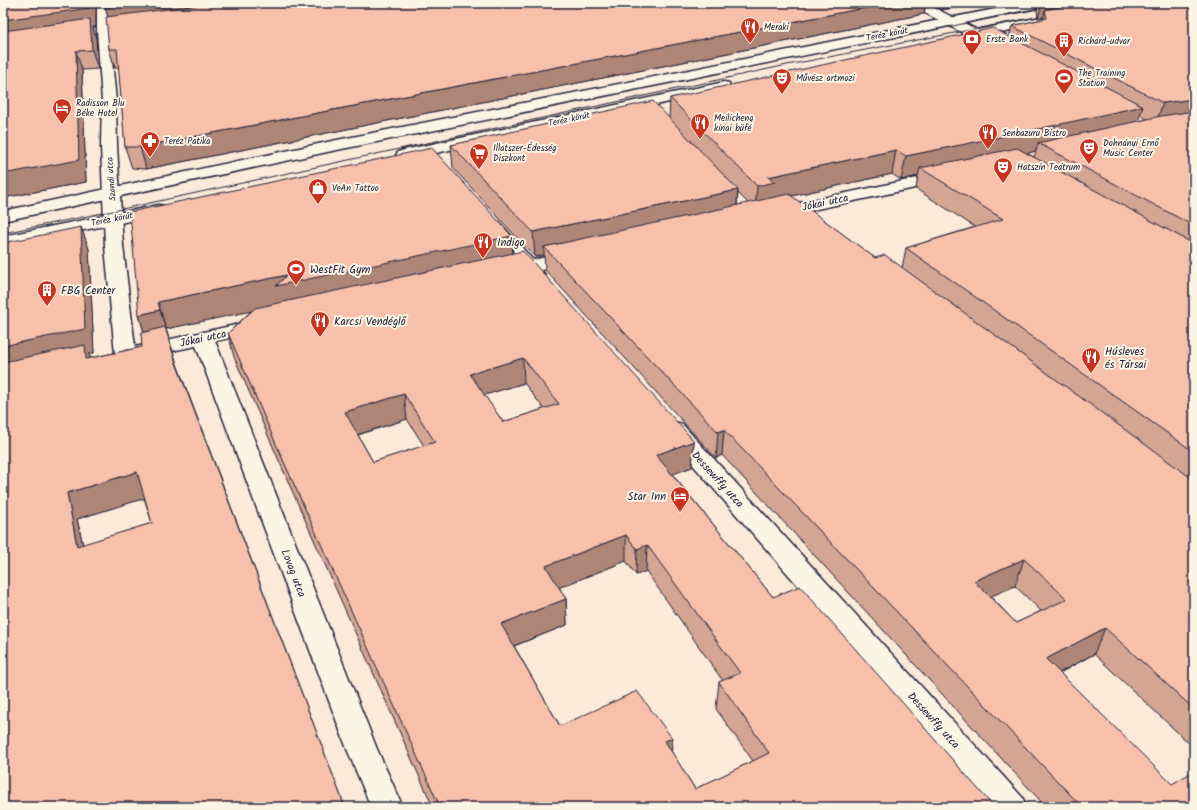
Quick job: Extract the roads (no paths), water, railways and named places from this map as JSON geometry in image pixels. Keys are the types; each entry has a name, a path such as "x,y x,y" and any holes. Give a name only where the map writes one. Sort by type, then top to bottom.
{"street":[{"name":"Szondi utca","path":"103,3 109,101 109,146 118,356"},
{"path":"916,3 1007,51"},
{"name":"Teréz körút","path":"3,216 348,143 1043,3"},
{"path":"956,39 1055,19"},
{"name":"Teréz körút","path":"387,159 431,156 649,109 738,84"},
{"name":"Jókai utca","path":"758,216 960,174"},
{"name":"Teréz körút","path":"3,241 170,207"},
{"path":"799,207 818,222"},
{"path":"483,214 551,291"},
{"path":"491,276 591,253"},
{"name":"Jókai utca","path":"118,356 273,322"},
{"name":"Lovag utca","path":"203,338 362,749 387,807"},
{"name":"Dessewffy utca","path":"657,410 1011,807"}],"tram line":[{"path":"897,38 1018,12 1070,3"},
{"path":"3,233 113,211 787,65 1048,15"}],"place":[{"name":"Meraki","path":"750,44"},
{"name":"Erste Bank","path":"972,56"},
{"name":"Richárd-udvar","path":"1064,58"},
{"name":"Művész artmozi","path":"782,95"},
{"name":"The Training Station","path":"1064,95"},
{"name":"Radisson Blu Béke Hotel","path":"62,125"},
{"name":"Meilicheng kínai büfé","path":"700,140"},
{"name":"Senbazuru Bistro","path":"988,150"},
{"name":"Teréz Patika","path":"150,158"},
{"name":"Dohnányi Ernő Music Center","path":"1089,165"},
{"name":"Illatszer-Édesség Diszkont","path":"479,170"},
{"name":"Hatszín Teátrum","path":"1003,184"},
{"name":"VeAn Tattoo","path":"318,205"},
{"name":"Indigo","path":"483,259"},
{"name":"WestFit Gym","path":"296,286"},
{"name":"FBG Center","path":"47,307"},
{"name":"Karcsi Vendéglő","path":"320,338"},
{"name":"Húsleves és Társai","path":"1091,374"},
{"name":"Star Inn","path":"680,513"}]}
